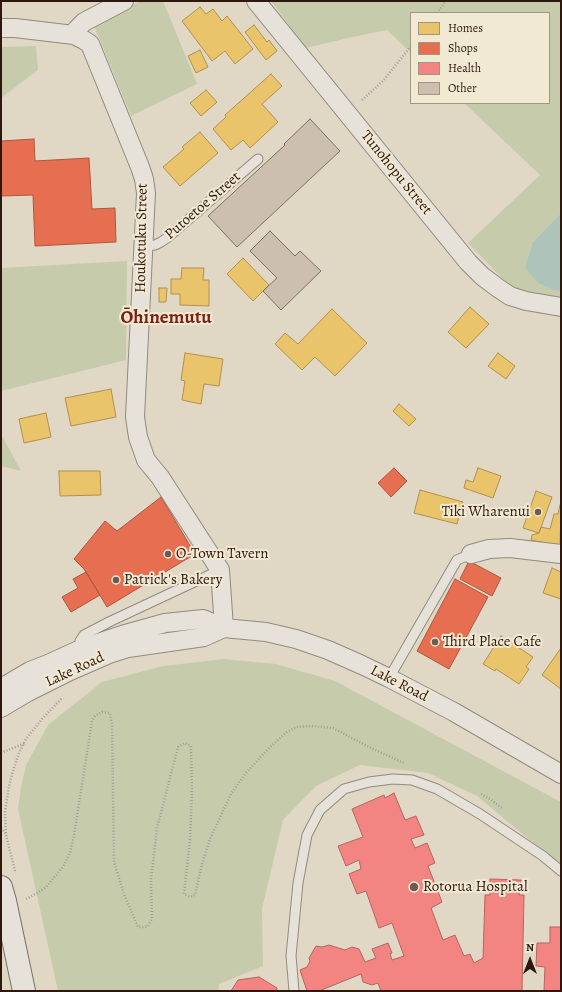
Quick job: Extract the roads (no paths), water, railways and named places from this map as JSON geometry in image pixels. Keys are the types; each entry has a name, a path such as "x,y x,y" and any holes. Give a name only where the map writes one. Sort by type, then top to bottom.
{"main road":[{"path":"9,882 5,901 24,991"}],"street":[{"path":"1,28 15,28 74,35 77,29 84,22 124,1"},
{"name":"Tunohopu Street","path":"256,1 468,262 482,276 498,288 516,298 561,307"},
{"name":"Houkotuku Street","path":"74,35 90,44 144,179 146,193 144,246 135,417 138,437 146,460 160,477 220,570 224,628"},
{"path":"471,554 490,549 510,548 561,554"},
{"name":"Lake Road","path":"1,708 86,655 122,635 165,623 203,619 224,628 266,632 296,639 328,650 389,678 454,712 561,774"},
{"name":"Lake Road","path":"1,688 30,671 86,655 109,654 128,648 204,637 224,628"}],"lane":[{"name":"Putoetoe Street","path":"144,246 154,245 167,238 258,159"},
{"path":"389,678 457,560 471,554"},
{"path":"86,655 80,641 84,635 110,621 220,570"},
{"path":"294,991 291,956 298,883 307,835 320,810 344,789 369,782 393,778 412,780 437,789 480,814 543,856 561,871"}],"place":[{"name":"Tiki Wharenui","path":"538,512"},
{"name":"O-Town Tavern","path":"168,554"},
{"name":"Patrick's Bakery","path":"116,580"},
{"name":"Third Place Cafe","path":"435,642"},
{"name":"Rotorua Hospital","path":"414,887"}],"district":[{"name":"Ōhinemutu","path":"166,318"}]}
